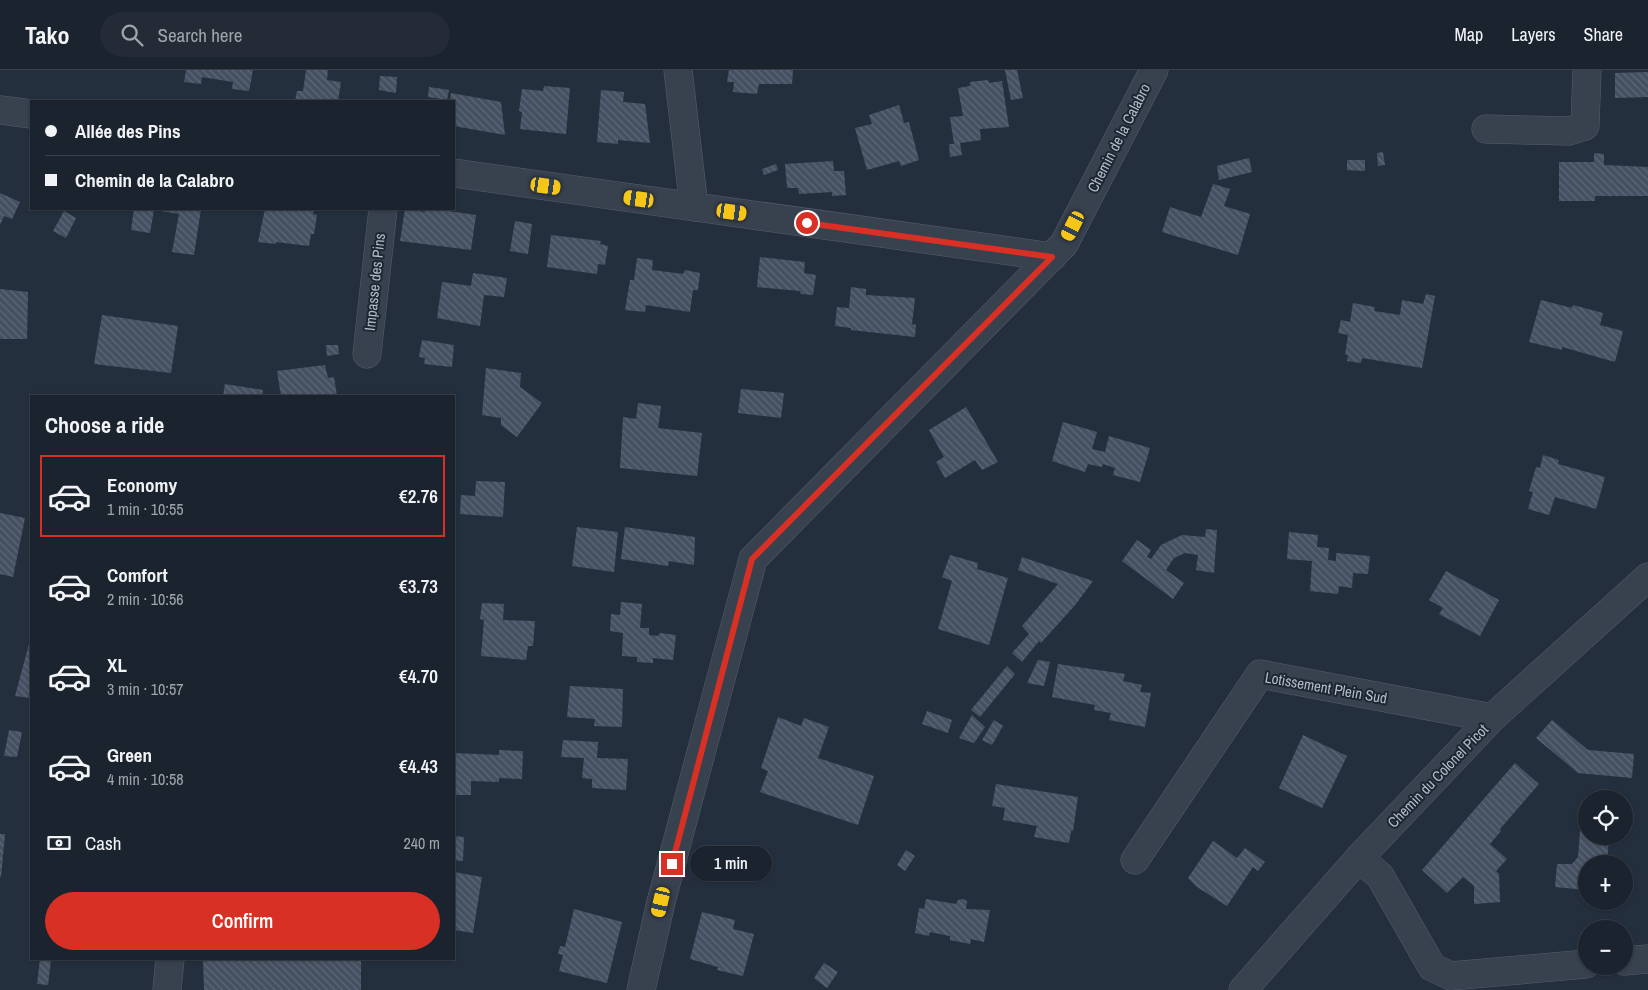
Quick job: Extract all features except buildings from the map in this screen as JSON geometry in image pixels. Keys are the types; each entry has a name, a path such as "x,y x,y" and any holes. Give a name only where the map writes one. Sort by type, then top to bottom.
{"street":[{"path":"678,70 694,207"},
{"name":"Chemin de la Calabro","path":"641,990 661,902 752,559 1064,244 1154,70"},
{"path":"1486,129 1569,132 1585,126 1586,70"},
{"path":"0,110 30,114"},
{"path":"455,173 1052,257"},
{"name":"Impasse des Pins","path":"367,354 384,210"},
{"name":"Chemin du Colonel Picot","path":"1243,990 1359,858 1492,718 1648,577"},
{"name":"Lotissement Plein Sud","path":"1135,860 1260,674 1492,718"},
{"path":"1359,858 1380,876 1432,967 1451,976 1578,965"},
{"path":"1633,960 1648,959"},
{"path":"167,990 170,960"}],"route":[{"path":"672,864 752,559 1052,257 807,223"}]}
